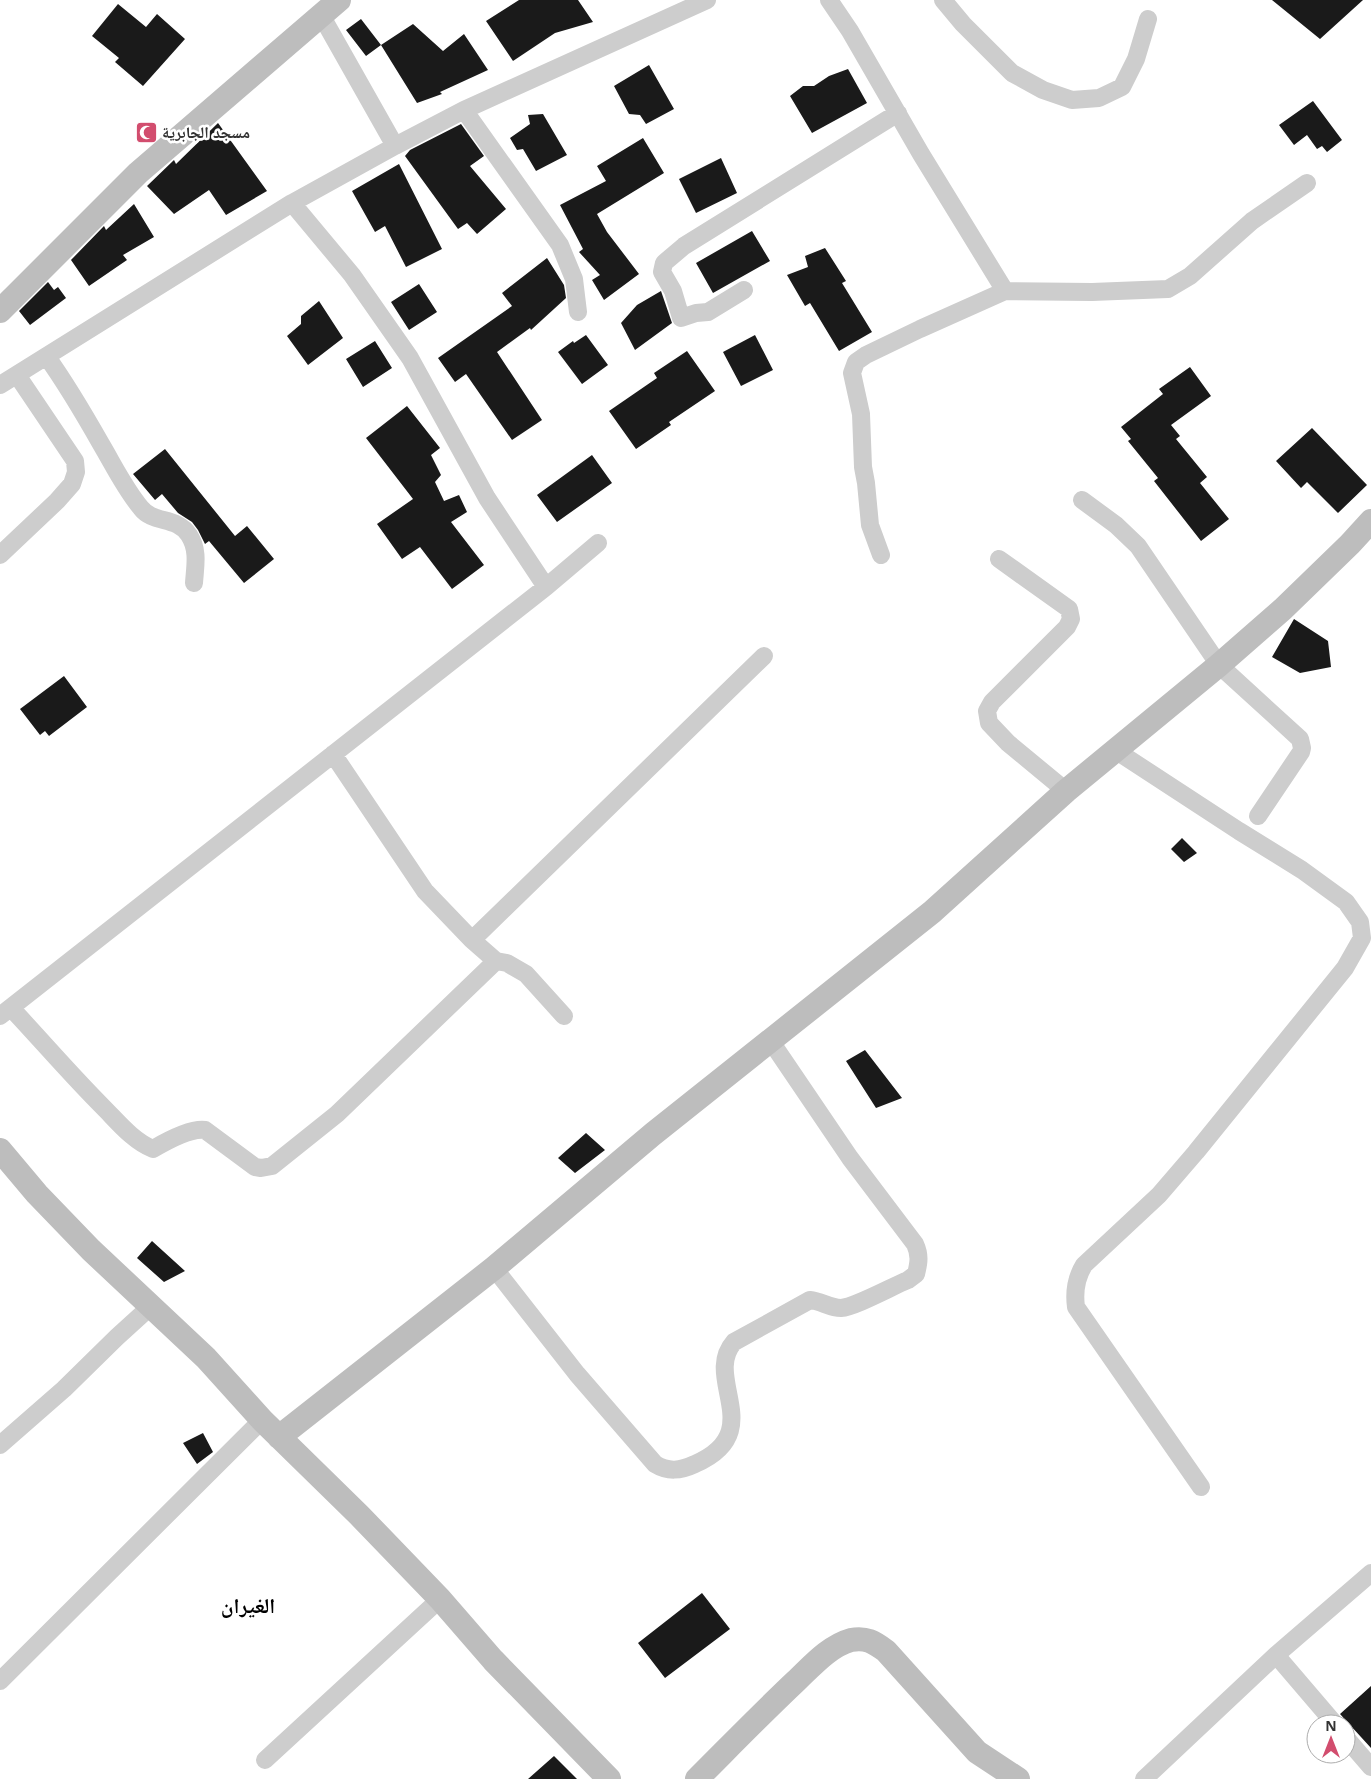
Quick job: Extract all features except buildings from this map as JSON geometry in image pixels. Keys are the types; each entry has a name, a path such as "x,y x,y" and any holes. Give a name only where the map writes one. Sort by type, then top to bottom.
{"street":[{"path":"0,384 47,357 292,203 395,146 464,110 707,0"},
{"path":"829,0 850,31 921,154 1005,291"},
{"path":"943,0 963,24 1012,73 1043,90 1072,100 1099,98 1122,87 1136,59 1148,19"},
{"path":"0,311 138,173 330,8 395,146"},
{"path":"464,110 560,245 574,279 578,312"},
{"path":"744,290 708,312 696,313 680,318 673,291 662,272 664,263 684,246 898,113"},
{"path":"881,555 870,525 863,467 861,414 852,373 856,362 866,355 920,329 1005,291 1092,292 1168,289 1190,276 1252,221 1307,183"},
{"path":"292,203 352,275 410,358 487,498 546,587"},
{"path":"47,357 71,392 128,491 143,511 156,518 168,520 181,526 190,535 195,548 194,583"},
{"path":"0,555 57,501 72,484 76,472 75,461 16,375"},
{"path":"1082,500 1116,525 1138,546 1219,665 1297,736 1302,743 1301,752 1258,816"},
{"path":"279,1437 494,1268 653,1134 932,912 1066,791 1219,665 1283,609 1350,544 1371,520"},
{"path":"496,961 337,1114 272,1166 261,1168 255,1167 210,1134 200,1130 153,1149 143,1145 6,1012 546,587 598,542"},
{"path":"999,559 1069,609 1071,619 1067,628 992,702 987,711 989,723 1008,743 1066,791"},
{"path":"472,940 764,656"},
{"path":"1115,750 1238,831 1302,870 1346,902 1360,922 1366,943 1159,1195 1084,1265 1079,1273 1074,1296 1076,1307 1201,1488"},
{"path":"333,754 425,891 472,940 496,961 507,963 526,974 564,1016"},
{"path":"494,1268 577,1374 655,1464 668,1470 677,1470 696,1464 715,1452 722,1445 731,1428 732,1416 725,1365 728,1351 734,1342 810,1300 834,1307 848,1306 908,1280 916,1274 918,1264 919,1254 915,1244 850,1158 770,1040"},
{"path":"0,1150 37,1194 91,1250 206,1358 262,1420 359,1515 440,1599 494,1660 609,1779"},
{"path":"0,1445 64,1389 150,1306"},
{"path":"0,1681 262,1420"},
{"path":"1144,1779 1276,1655 1371,1573"},
{"path":"265,1760 440,1599"},
{"path":"697,1779 773,1702 815,1663 833,1649 849,1640 868,1639 886,1651 977,1752 1018,1779"},
{"path":"1276,1655 1326,1714"},
{"path":"1356,1750 1371,1767"}],"place":[{"name":"مسجد الجابرية","path":"146,132"}],"district":[{"name":"الغيران","path":"248,1605"}]}
